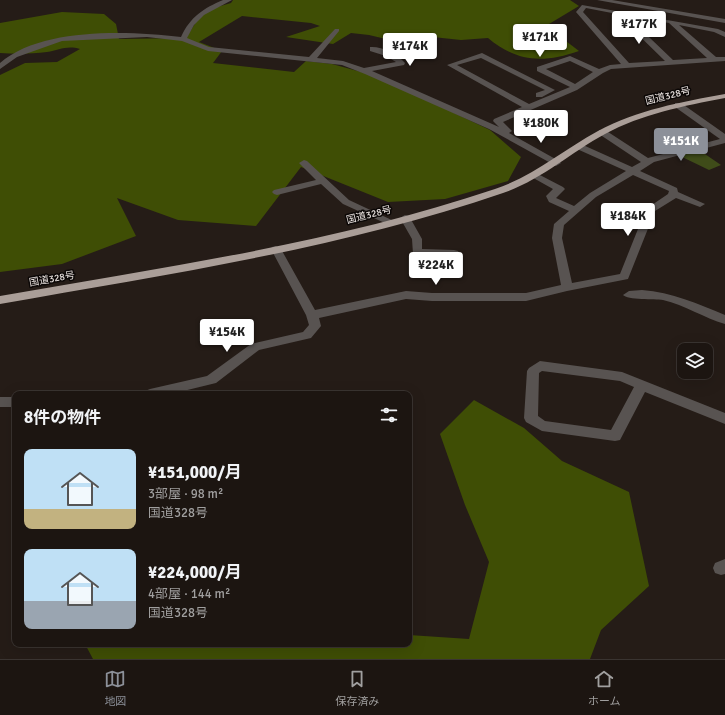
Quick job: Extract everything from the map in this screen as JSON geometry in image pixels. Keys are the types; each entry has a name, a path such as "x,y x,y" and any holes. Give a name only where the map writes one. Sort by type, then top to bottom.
{"highway":[{"name":"国道328号","path":"0,300 144,275 276,249 391,222 501,190 556,163 602,132 628,120 678,105 724,98"}],"street":[{"path":"182,39 186,30 206,9 229,0"},
{"path":"600,0 725,21"},
{"path":"627,66 579,12 584,6 716,30 725,34"},
{"path":"620,13 671,63"},
{"path":"672,22 714,60"},
{"path":"312,59 329,42 337,30"},
{"path":"0,67 14,56 48,43 72,38 147,36 182,39 208,49 343,63 364,70 475,119 556,163"},
{"path":"364,70 401,63 385,53 373,49"},
{"path":"520,102 551,90 482,55 451,65 528,107"},
{"path":"576,87 540,69 570,58 599,72"},
{"path":"517,141 497,121 576,87 599,72 610,67 725,59"},
{"path":"678,105 725,139"},
{"path":"602,132 648,162"},
{"path":"567,287 557,238 559,224 593,195 632,170 648,162 725,139"},
{"path":"580,147 674,190 673,193 700,204"},
{"path":"304,164 346,202 391,222"},
{"path":"533,175 560,189 551,196 552,200 576,210"},
{"path":"277,192 323,181"},
{"path":"312,315 406,295 432,297 526,297 624,276 651,209 673,195 673,193"},
{"path":"405,218 417,239 417,252 454,253"},
{"path":"163,391 211,380 255,347 307,335 315,326 312,315 276,249"},
{"path":"629,295 642,293 656,294 673,298 725,320"},
{"path":"642,385 615,436 542,426 531,418 533,371 540,366 622,377 642,385 725,419"},
{"path":"0,402 12,402"}],"green space":[{"path":"233,0 570,0 579,6 549,24 562,38 579,51 554,58 543,59 521,56 510,52 488,38 461,40 423,36 390,40 369,35 351,33 333,44 286,37 320,26 311,23 242,16 199,42 222,51 213,63 294,72 306,61 332,64 376,76 490,130 521,157 508,181 445,199 388,202 301,167 256,226 178,220 117,198 136,236 62,264 0,272 0,75 25,63 57,62 80,49 67,48 47,52 17,54 0,53 0,23 62,12 104,14 116,24 119,39 186,38 203,11 231,3"},
{"path":"699,150 721,165 709,170 678,155"},
{"path":"474,400 524,428 562,461 629,492 649,586 601,630 590,659 93,659 87,647 412,647 412,635 469,639 489,562 465,505 440,434"}]}
